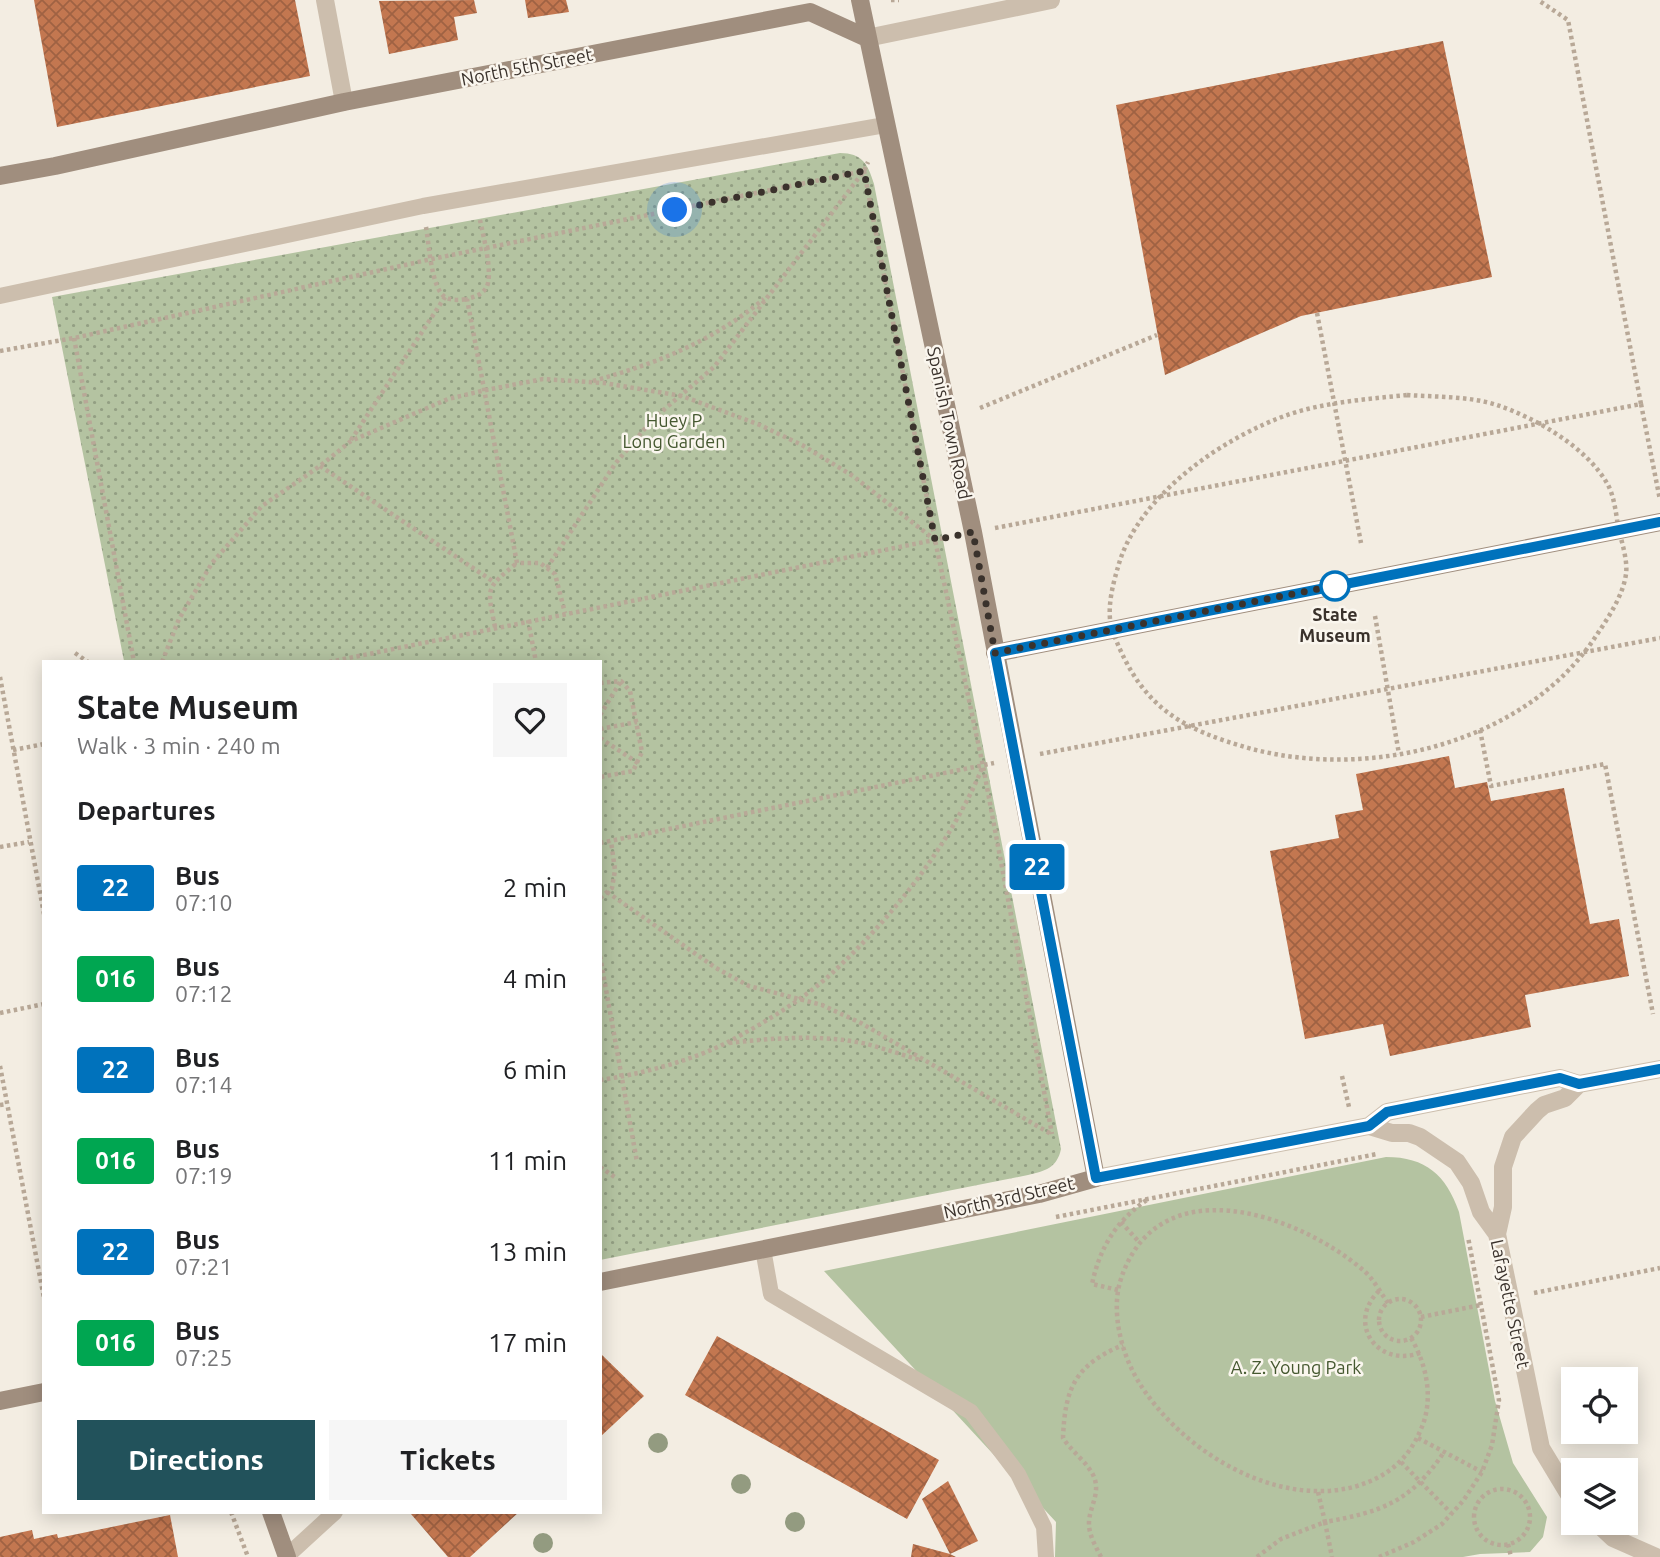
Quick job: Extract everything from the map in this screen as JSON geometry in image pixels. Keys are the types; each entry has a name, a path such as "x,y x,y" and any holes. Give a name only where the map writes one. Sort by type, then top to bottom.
{"street":[{"path":"325,0 344,102"},
{"name":"Spanish Town Road","path":"860,0 973,532 1096,1178"},
{"path":"867,38 1051,0"},
{"name":"North 5th Street","path":"0,176 344,102 810,12 867,38"},
{"path":"995,653 1660,522"},
{"name":"North 3rd Street","path":"602,1282 1040,1194 1096,1178 1369,1126 1387,1112 1424,1104 1560,1078 1579,1084 1660,1069"},
{"path":"1497,1234 1503,1207 1503,1167 1513,1137 1544,1105 1565,1098 1579,1084"},
{"name":"Lafayette Street","path":"1369,1126 1392,1133 1409,1133 1434,1144 1457,1162 1471,1183 1481,1212 1497,1234 1541,1448 1561,1482"},
{"path":"0,1401 42,1392"},
{"path":"272,1514 287,1556"},
{"path":"1610,1535 1656,1557"}],"lane":[{"path":"3,295 423,206 885,125"},
{"path":"763,1249 771,1294 971,1412 1018,1474 1044,1527 1046,1557"},
{"path":"287,1556 333,1514"}],"path":[{"path":"891,0 899,0"},
{"path":"1538,0 1568,20 1660,500"},
{"path":"547,568 615,464 653,419 714,367 749,324 767,296 864,171 885,125"},
{"path":"0,351 75,338 432,259 864,171"},
{"path":"607,892 716,968 749,986 822,1005 861,1023 1052,1134 983,765 935,540 864,171"},
{"path":"423,206 437,288 446,297 467,299 480,295 490,280 476,196"},
{"path":"589,382 675,355 739,319 767,296"},
{"path":"351,441 446,297"},
{"path":"467,299 517,563"},
{"path":"1317,313 1361,544"},
{"path":"980,408 1157,335"},
{"path":"75,338 134,660"},
{"path":"163,660 179,619 212,563 262,506 351,441 447,399 543,379 589,382 682,396 760,425 802,445 853,476 935,540"},
{"path":"338,660 973,532 1641,404"},
{"path":"320,466 494,582"},
{"path":"495,627 488,594 494,582 517,563 540,563 555,574 565,613"},
{"path":"1376,616 1399,754"},
{"path":"528,620 537,660"},
{"path":"602,843 983,765 1660,638"},
{"path":"75,653 85,660"},
{"path":"0,677 42,904"},
{"path":"602,683 621,681"},
{"path":"602,712 621,681"},
{"path":"602,777 633,771 642,752 630,691 621,681"},
{"path":"602,729 637,722"},
{"path":"1480,730 1491,786 1605,764 1653,1014"},
{"path":"602,739 638,763"},
{"path":"13,750 42,744"},
{"path":"602,1080 667,1065 726,1043 828,976 868,936 906,891 946,836 972,791 983,765"},
{"path":"602,896 612,888 615,870 611,841"},
{"path":"0,847 29,842"},
{"path":"602,968 637,1162"},
{"path":"0,1013 42,1004"},
{"path":"726,1043 819,1038 865,1044 928,1062"},
{"path":"0,1066 42,1288"},
{"path":"1342,1076 1350,1111"},
{"path":"0,1105 7,1104"},
{"path":"1045,1220 1383,1153"},
{"path":"602,1168 616,1178"},
{"path":"1118,1290 1092,1284 1101,1251 1130,1211 1149,1198"},
{"path":"1388,1303 1365,1271 1328,1243 1294,1226 1228,1209 1201,1211 1163,1224 1139,1242 1126,1265 1118,1290 1119,1324 1124,1345 1139,1384 1162,1413 1188,1438 1226,1464 1261,1480 1289,1488 1318,1492 1346,1489 1375,1481 1401,1462 1418,1438 1426,1419 1428,1398 1420,1353 1411,1338"},
{"path":"1121,1222 1139,1242"},
{"path":"1379,1557 1414,1542 1442,1524 1469,1493 1482,1472 1492,1445 1499,1400 1465,1223"},
{"path":"1421,1317 1660,1268"},
{"path":"1379,1290 1366,1306 1364,1317 1371,1340 1392,1357 1409,1357 1420,1353"},
{"path":"1399,1299 1409,1301 1417,1307 1421,1317 1418,1331 1411,1338 1396,1341 1384,1333 1379,1318 1388,1303 1399,1299"},
{"path":"1101,1557 1091,1536 1089,1524 1097,1485 1088,1467 1063,1438 1064,1409 1069,1391 1082,1370 1102,1354 1124,1345"},
{"path":"1418,1438 1482,1472"},
{"path":"1256,1557 1281,1539 1325,1522 1367,1514 1407,1494 1421,1482 1444,1452"},
{"path":"1401,1462 1451,1513"},
{"path":"1510,1490 1523,1499 1530,1513 1529,1523 1522,1536 1508,1544 1493,1543 1478,1531 1474,1516 1479,1501 1490,1491 1510,1490"},
{"path":"1318,1492 1332,1557"},
{"path":"1469,1493 1479,1501"},
{"path":"232,1514 248,1557"},
{"path":"1508,1544 1511,1557"}],"green space":[{"name":"Huey P Long Garden","path":"840,153 854,155 863,161 874,184 1061,1149 1057,1161 1049,1168 1028,1175 602,1260 602,660 124,660 52,297"},
{"name":"A. Z. Young Park","path":"1386,1157 1412,1160 1433,1171 1448,1188 1459,1212 1495,1401 1513,1463 1547,1517 1543,1537 1530,1552 1463,1557 1055,1557 1056,1522 824,1271"}],"building":[{"path":"34,0 295,0 310,76 57,127"},
{"path":"474,0 477,13 454,17 458,40 389,54 379,1"},
{"path":"525,0 566,0 569,12 528,18"},
{"path":"1443,41 1492,277 1301,316 1165,375 1116,105"},
{"path":"1449,756 1455,788 1487,782 1491,801 1564,788 1590,924 1619,919 1629,976 1525,995 1531,1027 1390,1056 1383,1024 1305,1039 1270,851 1339,838 1335,815 1363,810 1356,774"},
{"path":"717,1336 939,1460 907,1519 685,1395"},
{"path":"602,1355 644,1396 602,1435"},
{"path":"948,1481 978,1541 950,1554 922,1499"},
{"path":"411,1514 517,1514 470,1557 448,1557"},
{"path":"170,1515 178,1557 0,1557 0,1537 32,1530 34,1539 57,1534 58,1538"},
{"path":"913,1544 956,1557 911,1557"}],"bus line":[{"name":"22","path":"1660,522 995,653 1096,1178 1369,1126 1387,1112 1560,1078 1579,1084 1660,1069"}],"place":[{"name":"State Museum","path":"1335,586"}],"route":[{"path":"675,210 864,171 935,540 973,532 995,653 1343,584 1335,586"}]}
